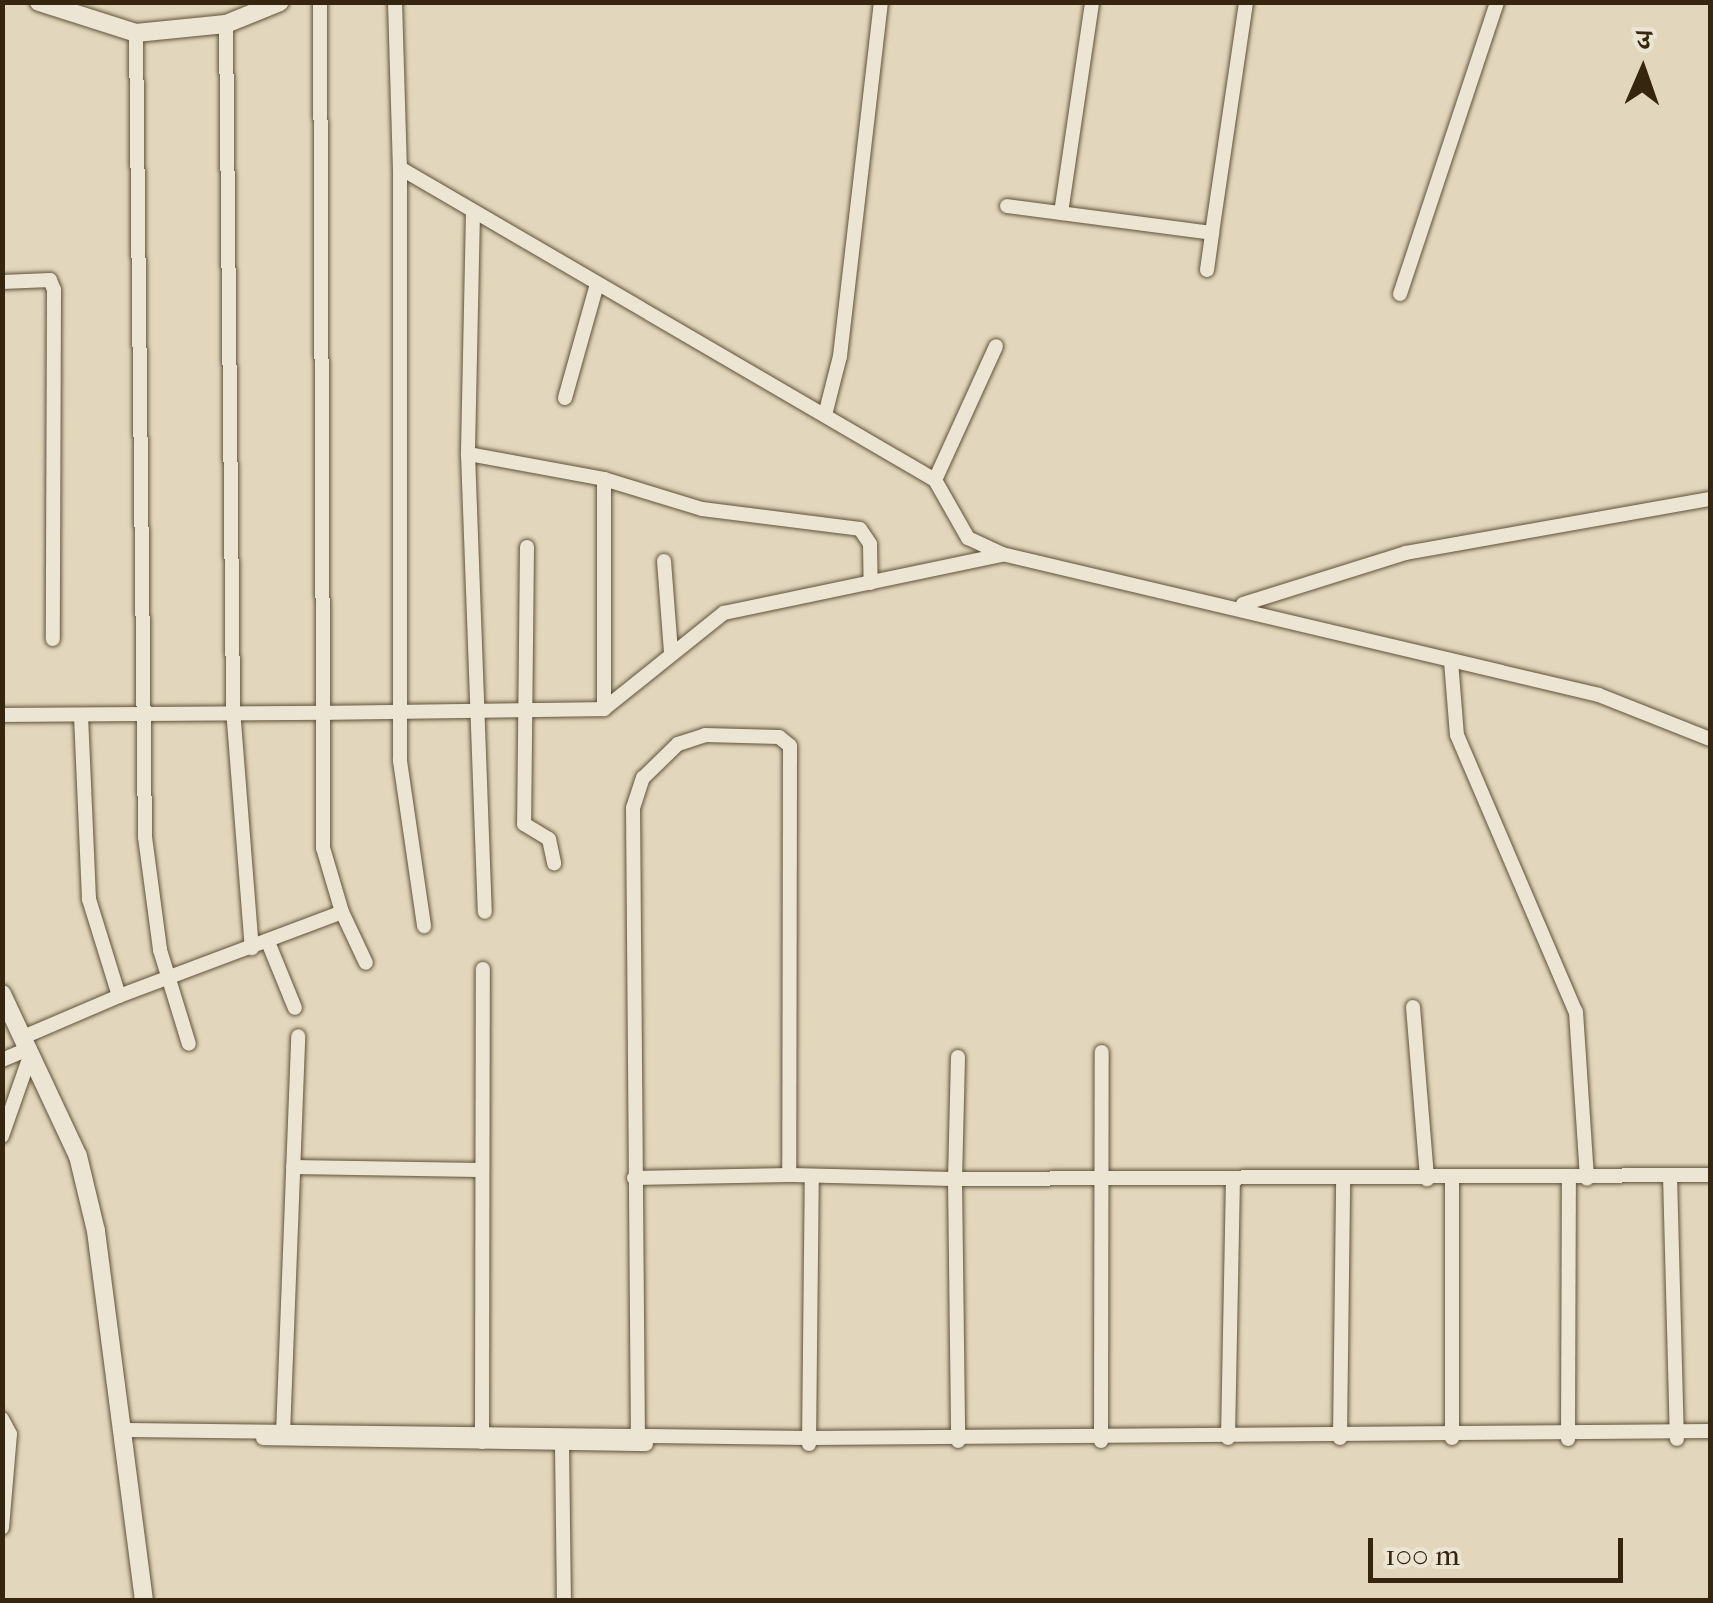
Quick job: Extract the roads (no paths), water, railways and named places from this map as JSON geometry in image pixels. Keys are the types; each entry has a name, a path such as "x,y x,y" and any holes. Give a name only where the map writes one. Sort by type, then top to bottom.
{"street":[{"path":"50,4 136,33 226,24 280,2"},
{"path":"320,2 323,848 342,912 366,962"},
{"path":"395,2 400,168 403,816 424,926"},
{"path":"824,414 840,356 881,2"},
{"path":"1061,213 1092,2"},
{"path":"1207,270 1246,2"},
{"path":"1400,294 1497,2"},
{"path":"226,24 233,710 252,948"},
{"path":"136,33 140,711 148,888 167,976 189,1044"},
{"path":"400,168 596,288 824,414 934,480 968,538 1002,554 1242,605 1451,661 1599,694 1710,740"},
{"path":"1007,206 1212,233"},
{"path":"473,212 468,454 485,912"},
{"path":"2,282 50,280 54,290 53,640"},
{"path":"565,398 596,288"},
{"path":"934,480 996,346"},
{"path":"468,454 604,478 702,509 860,529 870,544 871,583"},
{"path":"604,478 604,709"},
{"path":"1242,605 1406,553 1710,499"},
{"path":"528,547 524,824 549,839 554,863"},
{"path":"2,715 81,717 140,711 233,710 400,716 604,709 724,613 1002,554"},
{"path":"664,561 671,652"},
{"path":"1451,661 1457,736 1576,1012 1587,1179"},
{"path":"81,717 88,898 119,996"},
{"path":"638,1439 635,796 678,744 705,735 779,737 790,746 789,1175"},
{"path":"2,1060 119,996 342,912"},
{"path":"268,942 295,1008"},
{"path":"482,970 482,1438"},
{"path":"2,994 5,1014 78,1156 127,1430 144,1600"},
{"path":"1413,1007 1427,1179"},
{"path":"283,1435 298,1036"},
{"path":"2,1136 25,1049"},
{"path":"1101,1438 1102,1052"},
{"path":"958,1057 958,1437"},
{"path":"293,1167 479,1170"},
{"path":"1670,1174 1677,1435"},
{"path":"634,1178 789,1175 955,1179 1587,1179 1710,1175"},
{"path":"809,1441 812,1176"},
{"path":"1229,1436 1232,1179"},
{"path":"1341,1435 1343,1179"},
{"path":"1452,1179 1452,1436"},
{"path":"1568,1436 1569,1179"},
{"path":"2,1419 2,1528"},
{"path":"127,1430 809,1441 1677,1435 1710,1431"},
{"path":"1677,1435 1710,1439"},
{"path":"482,1438 562,1443 638,1439"},
{"path":"562,1443 564,1600"}]}
